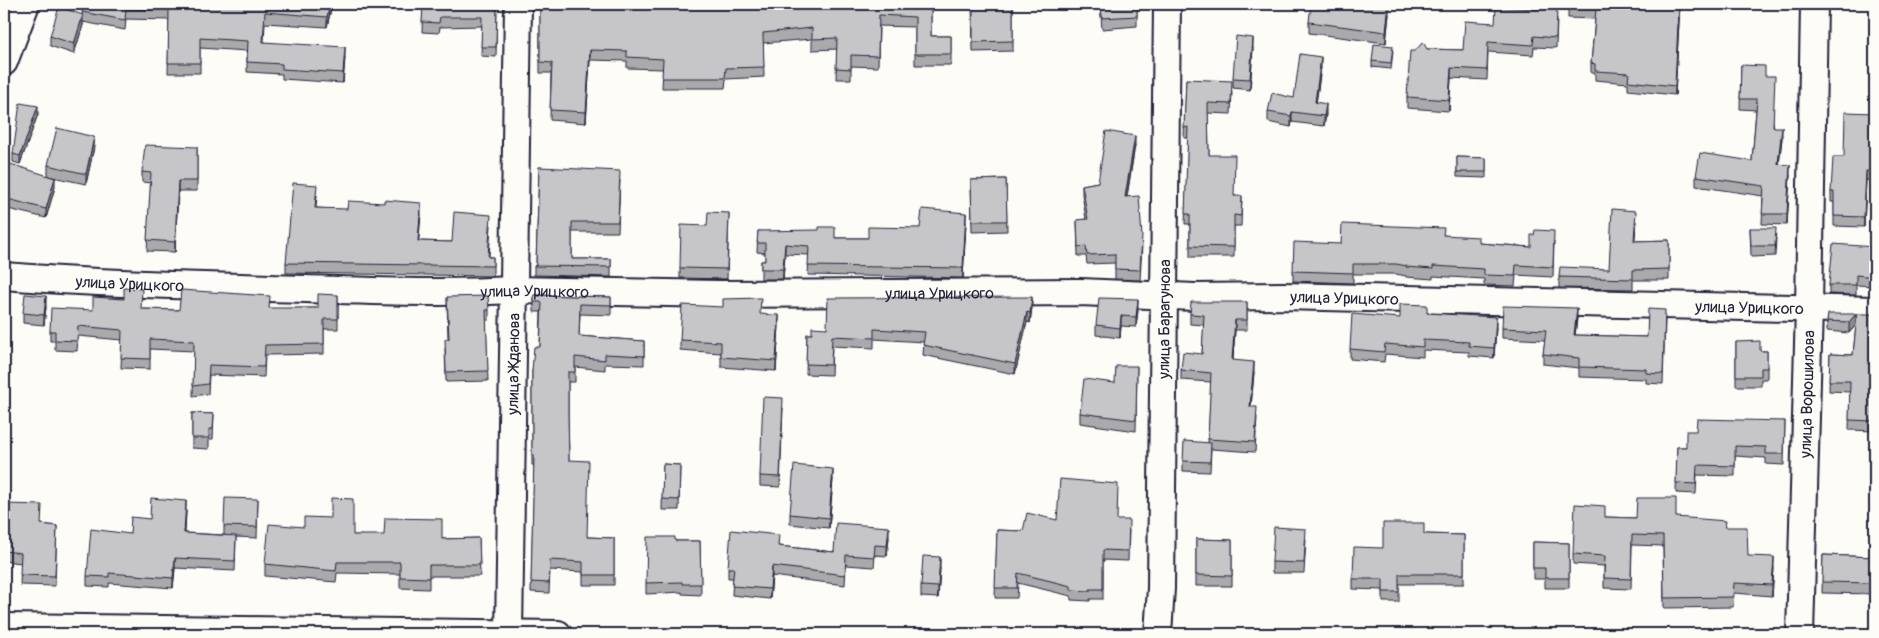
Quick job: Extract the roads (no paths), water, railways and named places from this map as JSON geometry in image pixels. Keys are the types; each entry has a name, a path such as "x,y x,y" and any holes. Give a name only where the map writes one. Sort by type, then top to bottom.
{"street":[{"path":"4,62 26,4"},
{"name":"улица Жданова","path":"509,634 518,4"},
{"name":"улица Барагунова","path":"1158,634 1161,588 1167,4"},
{"name":"улица Ворошилова","path":"1800,634 1809,308 1814,4"},
{"name":"улица Урицкого","path":"4,276 146,285 482,292 514,290 719,294 1080,292 1164,296 1282,296 1875,310"},
{"path":"4,627 558,634"}]}
